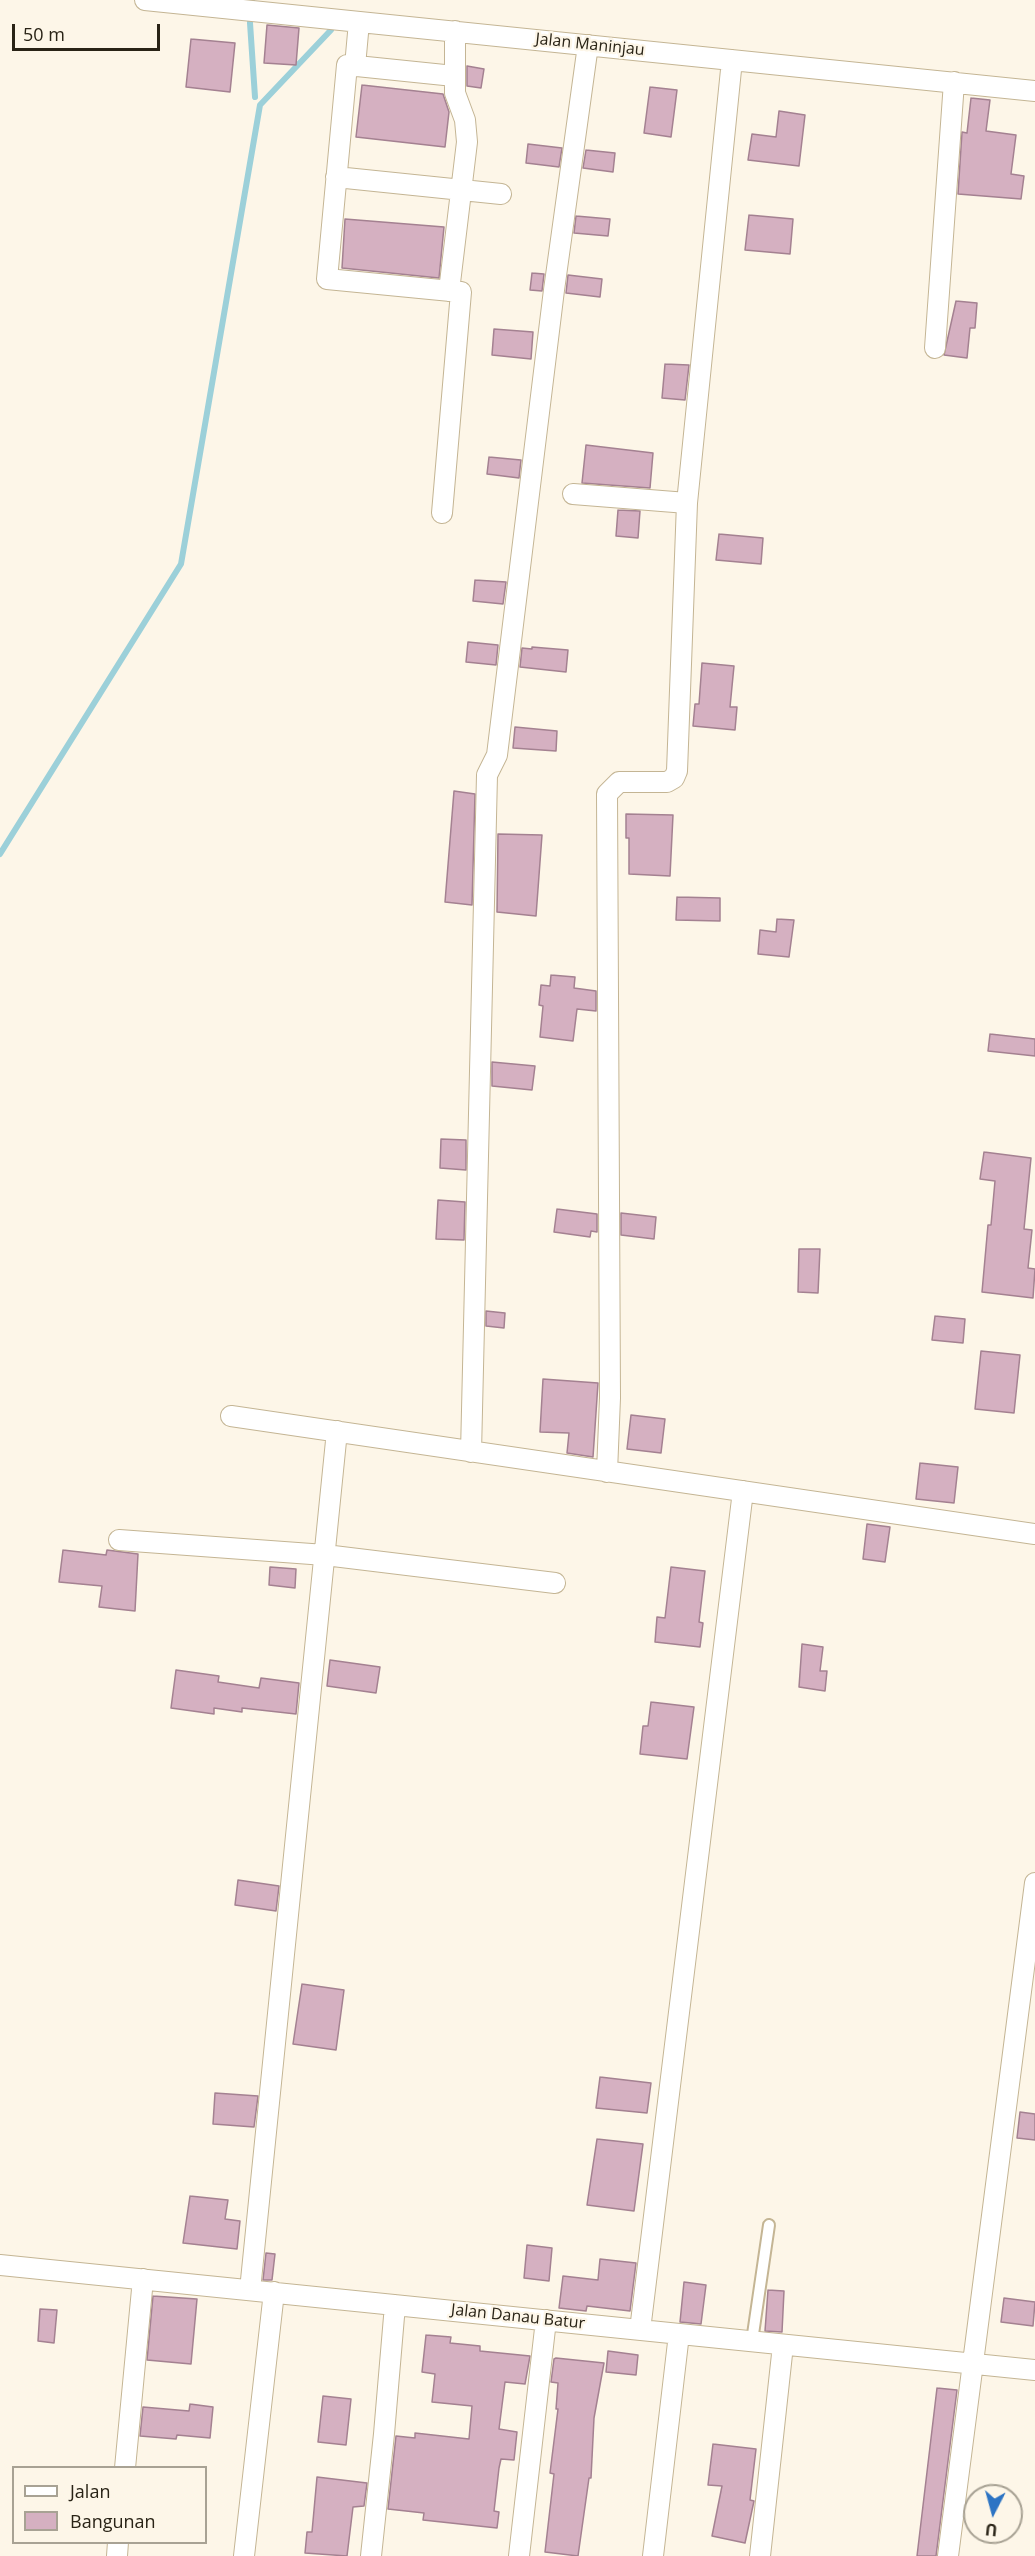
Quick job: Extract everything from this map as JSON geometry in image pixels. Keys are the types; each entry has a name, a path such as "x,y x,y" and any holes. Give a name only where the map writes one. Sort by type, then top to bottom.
{"street":[{"name":"Jalan Maninjau","path":"145,0 259,13 304,11 359,21 1035,91"},
{"path":"355,66 359,21"},
{"path":"449,291 467,142 465,120 455,93 455,31"},
{"path":"471,1452 487,775 497,755 552,302 588,45"},
{"path":"606,1472 610,1398 607,794 619,783 667,782 674,778 687,503 732,60"},
{"path":"442,513 461,292 327,279 347,65 454,76"},
{"path":"935,348 954,82"},
{"path":"336,177 501,194"},
{"path":"573,495 687,503"},
{"path":"231,1416 1035,1534"},
{"path":"250,2290 337,1431"},
{"path":"640,2330 743,1491"},
{"path":"119,1540 326,1555 555,1583"},
{"path":"948,2556 1035,1883"},
{"name":"Jalan Danau Batur","path":"0,2265 1035,2370"},
{"path":"125,2466 142,2279"},
{"path":"244,2556 274,2292"},
{"path":"371,2556 395,2305"},
{"path":"519,2556 546,2320"},
{"path":"654,2556 679,2334"},
{"path":"760,2556 783,2345"}],"lane":[{"path":"752,2341 769,2224"}],"building":[{"path":"267,25 299,28 296,65 264,63"},
{"path":"191,39 235,43 230,92 186,87"},
{"path":"467,66 484,69 481,88 467,86"},
{"path":"362,85 443,94 449,112 445,147 356,137"},
{"path":"650,87 677,90 671,137 644,133"},
{"path":"971,98 990,100 986,131 1016,135 1011,174 1024,176 1021,199 958,194 962,132 967,133"},
{"path":"779,111 805,115 799,166 748,160 752,134 776,137"},
{"path":"528,144 562,148 559,167 526,163"},
{"path":"586,150 615,153 613,172 583,168"},
{"path":"749,215 793,219 790,254 745,250"},
{"path":"576,216 610,219 608,236 574,233"},
{"path":"345,219 444,227 439,278 342,268"},
{"path":"532,273 544,274 542,291 530,290"},
{"path":"568,275 602,279 600,297 566,293"},
{"path":"956,301 977,303 975,328 970,328 967,358 944,355"},
{"path":"494,329 533,332 531,359 492,355"},
{"path":"665,364 689,365 685,400 662,398"},
{"path":"586,445 653,453 650,488 582,483"},
{"path":"489,457 521,460 519,478 487,474"},
{"path":"618,510 640,511 638,538 616,536"},
{"path":"719,534 763,538 761,564 716,560"},
{"path":"475,580 506,582 503,604 473,601"},
{"path":"468,642 498,645 496,665 466,662"},
{"path":"532,647 568,650 566,672 520,667 522,648 532,649"},
{"path":"702,663 734,666 730,707 737,707 735,730 693,726 695,704 699,704"},
{"path":"515,727 557,731 556,751 513,748"},
{"path":"454,791 475,794 472,905 445,902"},
{"path":"626,814 673,815 670,876 629,874"},
{"path":"498,834 542,835 536,916 497,912"},
{"path":"677,897 720,898 720,921 676,920"},
{"path":"777,919 794,920 789,957 758,954 760,930 776,932"},
{"path":"551,975 575,977 574,988 596,991 596,1011 577,1009 573,1041 540,1037 543,1006 539,1005 541,985 550,986"},
{"path":"990,1034 1035,1039 1035,1056 988,1051"},
{"path":"492,1062 535,1066 532,1090 492,1086"},
{"path":"441,1139 466,1140 466,1170 440,1168"},
{"path":"984,1152 1031,1158 1024,1229 1032,1230 1028,1268 1035,1269 1033,1298 982,1292 988,1225 991,1225 995,1181 980,1179"},
{"path":"438,1200 465,1202 464,1240 436,1239"},
{"path":"557,1209 597,1214 597,1232 591,1231 590,1237 554,1232"},
{"path":"621,1213 656,1217 654,1239 621,1235"},
{"path":"799,1249 820,1249 818,1293 798,1292"},
{"path":"486,1311 505,1313 504,1328 486,1326"},
{"path":"935,1316 965,1319 963,1343 932,1340"},
{"path":"981,1351 1020,1355 1014,1413 975,1409"},
{"path":"543,1379 598,1383 593,1457 567,1453 569,1433 540,1432"},
{"path":"631,1415 665,1419 661,1453 627,1449"},
{"path":"920,1463 958,1467 954,1503 916,1499"},
{"path":"867,1524 890,1527 885,1562 863,1559"},
{"path":"63,1550 106,1555 107,1550 138,1554 135,1611 99,1607 102,1586 59,1582"},
{"path":"270,1567 296,1569 295,1588 269,1585"},
{"path":"671,1567 705,1571 699,1622 703,1623 700,1647 655,1642 657,1617 665,1618"},
{"path":"802,1644 823,1647 820,1671 827,1671 825,1691 799,1687"},
{"path":"330,1660 380,1667 376,1693 327,1686"},
{"path":"176,1670 219,1676 218,1682 259,1688 261,1678 299,1683 296,1714 242,1708 242,1712 214,1708 214,1714 171,1708"},
{"path":"651,1702 694,1707 687,1759 640,1754 643,1726 648,1726"},
{"path":"238,1880 279,1886 276,1911 235,1905"},
{"path":"302,1984 344,1990 336,2050 293,2044"},
{"path":"600,2077 651,2083 647,2113 596,2108"},
{"path":"215,2093 258,2096 254,2127 213,2124"},
{"path":"1020,2112 1035,2114 1035,2140 1017,2138"},
{"path":"597,2139 643,2144 634,2211 587,2205"},
{"path":"190,2196 228,2200 225,2219 240,2221 237,2249 183,2243"},
{"path":"527,2245 552,2248 549,2281 524,2278"},
{"path":"266,2253 275,2254 272,2280 263,2280"},
{"path":"600,2259 636,2263 630,2311 587,2306 586,2311 559,2308 563,2276 598,2280"},
{"path":"684,2282 706,2285 701,2324 680,2322"},
{"path":"768,2290 784,2291 782,2332 765,2331"},
{"path":"153,2296 197,2299 191,2364 147,2360"},
{"path":"1004,2298 1035,2302 1033,2326 1001,2322"},
{"path":"40,2309 57,2310 54,2343 38,2341"},
{"path":"426,2335 451,2337 450,2343 480,2346 480,2351 530,2356 525,2384 505,2382 499,2429 517,2432 514,2460 501,2459 499,2468 494,2511 499,2512 497,2528 423,2520 424,2513 388,2509 396,2436 415,2438 415,2433 469,2439 472,2406 432,2402 435,2374 422,2372"},
{"path":"608,2351 638,2355 636,2375 606,2372"},
{"path":"556,2358 604,2363 594,2418 591,2478 589,2478 578,2556 545,2552 554,2474 550,2473 558,2409 556,2409 558,2383 551,2382"},
{"path":"937,2388 957,2390 936,2556 917,2556"},
{"path":"323,2396 351,2399 346,2445 318,2442"},
{"path":"190,2404 213,2407 210,2438 177,2435 176,2439 140,2436 143,2407 189,2411"},
{"path":"713,2444 756,2449 750,2500 754,2501 745,2543 712,2536 722,2486 708,2485"},
{"path":"317,2477 367,2483 364,2506 353,2507 347,2556 305,2553 307,2532 312,2532"}],"waterway":[{"path":"252,0 250,23 255,97"},
{"path":"0,854 181,564 260,105 331,30"}]}
